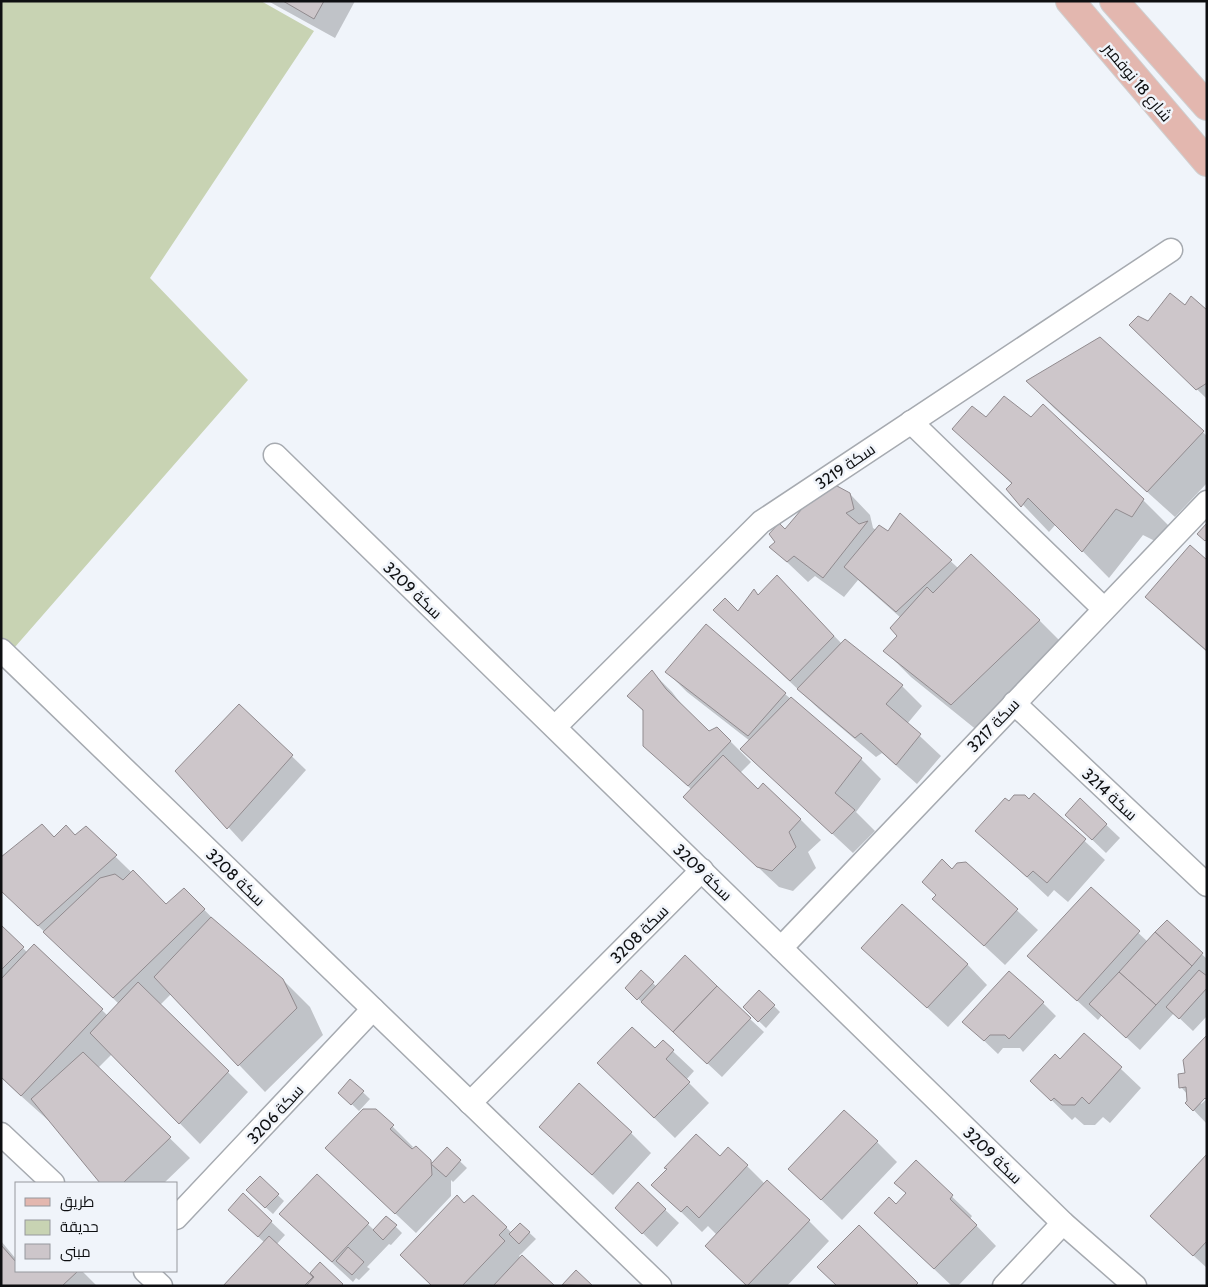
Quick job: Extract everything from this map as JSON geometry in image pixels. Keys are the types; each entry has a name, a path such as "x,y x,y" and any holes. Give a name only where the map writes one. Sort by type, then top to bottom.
{"main road":[{"name":"شارع 18 نوفمبر","path":"1070,1 1207,162"},
{"path":"1114,1 1207,106"}],"street":[{"name":"سكة 3219","path":"555,727 761,522 1171,250"},
{"path":"911,422 1104,609"},
{"name":"سكة 3209","path":"275,455 1063,1222 1135,1286"},
{"name":"سكة 3217","path":"781,948 1207,502"},
{"name":"سكة 3208","path":"1,650 660,1286"},
{"name":"سكة 3214","path":"1014,703 1207,885"},
{"name":"سكة 3208","path":"470,1103 702,870"},
{"name":"سكة 3206","path":"178,1216 373,1009"},
{"path":"1,1134 52,1182"},
{"path":"1004,1286 1063,1222"},
{"path":"146,1272 161,1286"}],"green space":[{"path":"1,1 261,1 314,31 150,278 248,380 8,655 1,649"}],"building":[{"path":"283,1 324,1 314,19"},
{"path":"1170,293 1185,305 1191,296 1207,310 1207,383 1196,390 1129,325 1138,316 1148,321"},
{"path":"1100,337 1204,431 1147,492 1026,381"},
{"path":"1004,396 1031,417 1043,404 1144,499 1132,517 1116,509 1082,552 1028,498 1021,507 1006,489 1012,483 952,429 972,406 986,417"},
{"path":"837,486 850,493 854,509 846,513 859,524 868,521 823,578 794,556 787,562 769,547 775,542 769,534 779,523 785,529 817,491 822,495 829,488"},
{"path":"900,513 952,560 896,612 844,567 879,525 888,531"},
{"path":"1207,523 1207,539 1205,541 1197,534"},
{"path":"1190,545 1207,560 1207,651 1145,597"},
{"path":"971,554 1040,620 951,705 883,651 897,636 890,628 927,587 933,593"},
{"path":"777,575 834,636 790,681 713,610 725,598 738,611 754,589 758,595"},
{"path":"706,624 786,693 748,736 665,672"},
{"path":"845,639 903,685 886,704 921,734 896,765 861,733 855,738 797,689"},
{"path":"652,670 666,689 709,731 717,727 731,741 688,786 643,746 643,710 627,696"},
{"path":"791,697 862,758 835,793 855,810 832,834 740,749"},
{"path":"239,704 293,755 227,829 175,771"},
{"path":"723,755 758,789 763,783 801,819 789,832 796,847 772,871 757,867 683,797"},
{"path":"1034,793 1086,839 1047,883 1033,871 1027,877 975,831 1005,798 1009,801 1014,795 1025,795 1029,799"},
{"path":"1080,798 1107,824 1092,840 1065,815"},
{"path":"42,824 54,837 66,825 75,835 86,826 117,855 38,926 1,891 1,857"},
{"path":"942,859 952,869 957,863 966,862 1018,909 984,946 932,899 936,895 922,882"},
{"path":"133,870 166,904 184,888 205,909 113,998 43,932 100,878 115,874 123,880"},
{"path":"1091,887 1140,931 1077,1001 1027,956"},
{"path":"902,904 968,964 927,1008 861,948"},
{"path":"211,917 283,979 297,1008 238,1066 154,977"},
{"path":"1167,920 1203,953 1192,966 1155,932"},
{"path":"1,925 24,947 1,970"},
{"path":"1155,932 1192,966 1156,1005 1119,972"},
{"path":"34,944 103,1009 21,1096 1,1077 1,979"},
{"path":"685,955 717,986 673,1032 641,1002"},
{"path":"641,970 654,982 637,1000 625,988"},
{"path":"1199,970 1207,976 1207,988 1179,1019 1166,1007"},
{"path":"1009,971 1044,1002 1009,1039 1005,1035 990,1035 984,1041 962,1022"},
{"path":"1119,972 1156,1005 1126,1038 1089,1004"},
{"path":"138,982 229,1071 179,1124 90,1033"},
{"path":"717,986 751,1018 707,1064 673,1032"},
{"path":"759,990 775,1005 758,1022 743,1007"},
{"path":"632,1027 655,1048 663,1040 674,1050 666,1059 690,1082 654,1118 597,1063"},
{"path":"1084,1033 1122,1067 1089,1104 1082,1097 1075,1105 1062,1105 1054,1098 1051,1101 1030,1081 1055,1054 1060,1059"},
{"path":"1207,1035 1207,1100 1205,1098 1193,1111 1185,1103 1187,1101 1186,1087 1179,1088 1178,1074 1185,1073 1183,1060"},
{"path":"83,1052 171,1137 124,1182 99,1182 31,1099"},
{"path":"350,1079 364,1091 351,1105 338,1093"},
{"path":"579,1083 632,1132 592,1175 539,1127"},
{"path":"363,1109 376,1109 394,1125 390,1129 412,1149 416,1146 431,1160 432,1175 395,1214 325,1148"},
{"path":"844,1110 878,1141 821,1200 788,1169"},
{"path":"696,1134 720,1156 728,1147 748,1165 699,1218 687,1206 681,1212 651,1185"},
{"path":"447,1147 461,1160 446,1177 431,1164"},
{"path":"1207,1154 1207,1241 1193,1256 1150,1216"},
{"path":"916,1160 953,1195 950,1199 977,1225 934,1269 874,1213 889,1197 896,1204 906,1193 894,1183"},
{"path":"317,1174 369,1223 332,1262 279,1214"},
{"path":"260,1176 279,1194 265,1208 246,1190"},
{"path":"767,1180 810,1220 747,1286 705,1246"},
{"path":"638,1182 666,1209 642,1234 615,1208"},
{"path":"243,1193 272,1221 258,1237 228,1210"},
{"path":"457,1195 464,1203 473,1195 507,1227 499,1235 505,1241 462,1286 432,1286 400,1255"},
{"path":"386,1216 397,1225 383,1240 373,1230"},
{"path":"520,1223 530,1232 519,1244 509,1234"},
{"path":"859,1225 918,1283 915,1286 837,1286 817,1267"},
{"path":"269,1236 313,1277 304,1286 223,1286"},
{"path":"1,1245 15,1261 15,1272 77,1272 62,1286 1,1286"},
{"path":"348,1247 364,1262 352,1275 336,1261"},
{"path":"522,1255 555,1286 493,1286"},
{"path":"320,1262 343,1284 341,1286 306,1286 314,1277 310,1273"},
{"path":"576,1270 593,1286 562,1285"}]}
